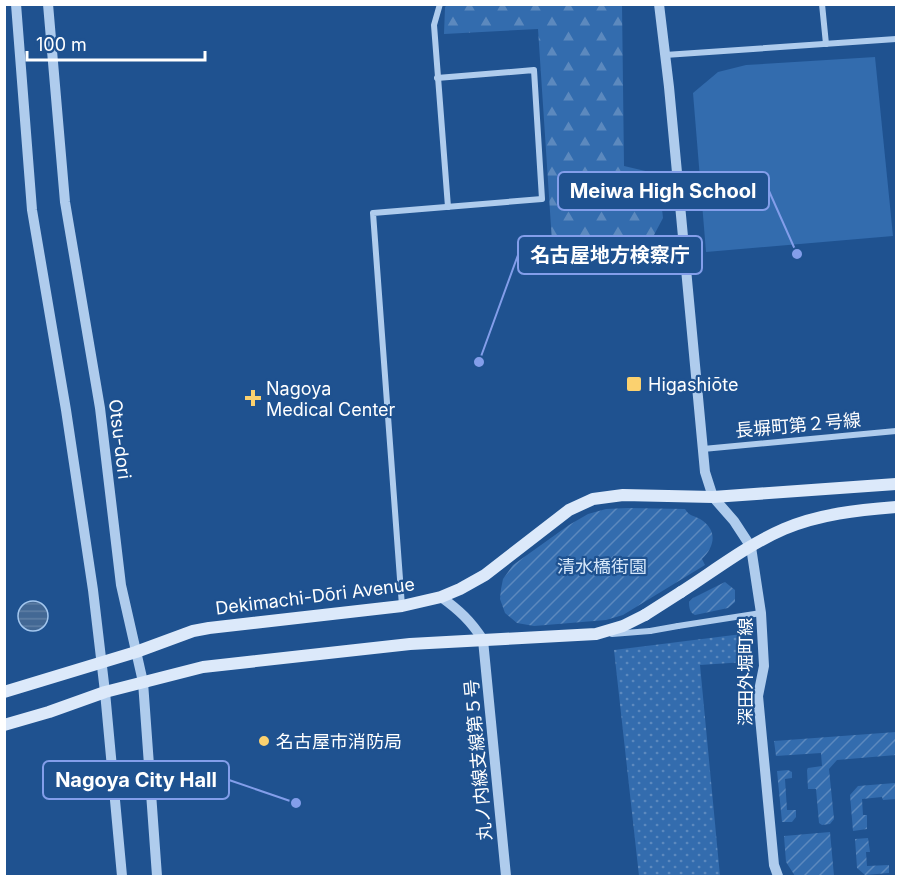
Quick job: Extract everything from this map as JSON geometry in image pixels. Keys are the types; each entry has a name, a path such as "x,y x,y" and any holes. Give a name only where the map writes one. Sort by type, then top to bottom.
{"main road":[{"name":"Dekimachi-Dōri Avenue","path":"4,692 193,631 402,606 441,597 485,575 569,510 593,498 623,495 713,496 897,484"},
{"path":"4,725 105,692 203,667 410,644 596,634 623,626 645,615 751,547 784,529 853,510 897,507"}],"street":[{"path":"16,4 32,210 80,502 102,661 122,876"},
{"name":"Otsu-dori","path":"48,4 65,202 100,408 121,585 143,682 157,876"},
{"path":"440,4 434,25 448,207"},
{"path":"822,4 826,44"},
{"name":"深田外堀町線","path":"660,5 705,472 713,496 734,521 751,547 761,613 764,666 758,696 774,865 778,876"},
{"path":"665,55 897,39"},
{"path":"402,606 373,213 542,199 534,70 437,78"},
{"name":"長塀町第２号線","path":"703,450 897,431"},
{"path":"441,597 459,609 483,640"},
{"path":"596,634 639,633 761,613"},
{"name":"丸ノ内線支線第５号","path":"483,640 506,876"}],"green space":[{"path":"448,4 622,5 624,166 658,174 663,218 654,235 577,269 554,272 538,29 444,34 445,7"},
{"path":"875,57 893,236 706,252 693,93 718,72 746,65"},
{"name":"清水橋街園","path":"606,509 685,509 706,523 713,538 710,549 702,559 705,565 623,615 606,620 534,626 517,623 505,613 500,599 501,589 503,579 513,565 588,514"},
{"path":"725,582 735,590 735,602 728,608 695,615 692,613 689,602 693,598"},
{"path":"742,634 745,662 700,665 720,876 639,876 614,650"},
{"path":"896,732 896,755 837,760 829,769 834,819 830,824 819,823 816,789 808,789 807,770 822,766 821,753 776,756 774,741"},
{"path":"777,771 792,772 792,778 785,779 787,810 796,810 796,817 792,822 782,822"},
{"path":"895,783 896,799 883,800 882,797 862,799 863,815 867,815 867,829 853,831 850,795 858,786"},
{"path":"830,832 834,876 795,876 786,862 784,836"},
{"path":"868,838 870,852 866,852 867,866 889,865 889,873 865,875 857,868 855,839"}],"shaded area":[{"path":"33,601 44,605 48,616 44,627 33,631 22,627 18,616 22,605"}],"place":[{"name":"Meiwa High School","path":"797,254"},
{"name":"名古屋地方検察庁","path":"479,362"},
{"name":"Higashiōte","path":"634,384"},
{"name":"Nagoya Medical Center","path":"253,398"},
{"name":"名古屋市消防局","path":"264,741"},
{"name":"Nagoya City Hall","path":"296,803"}]}
